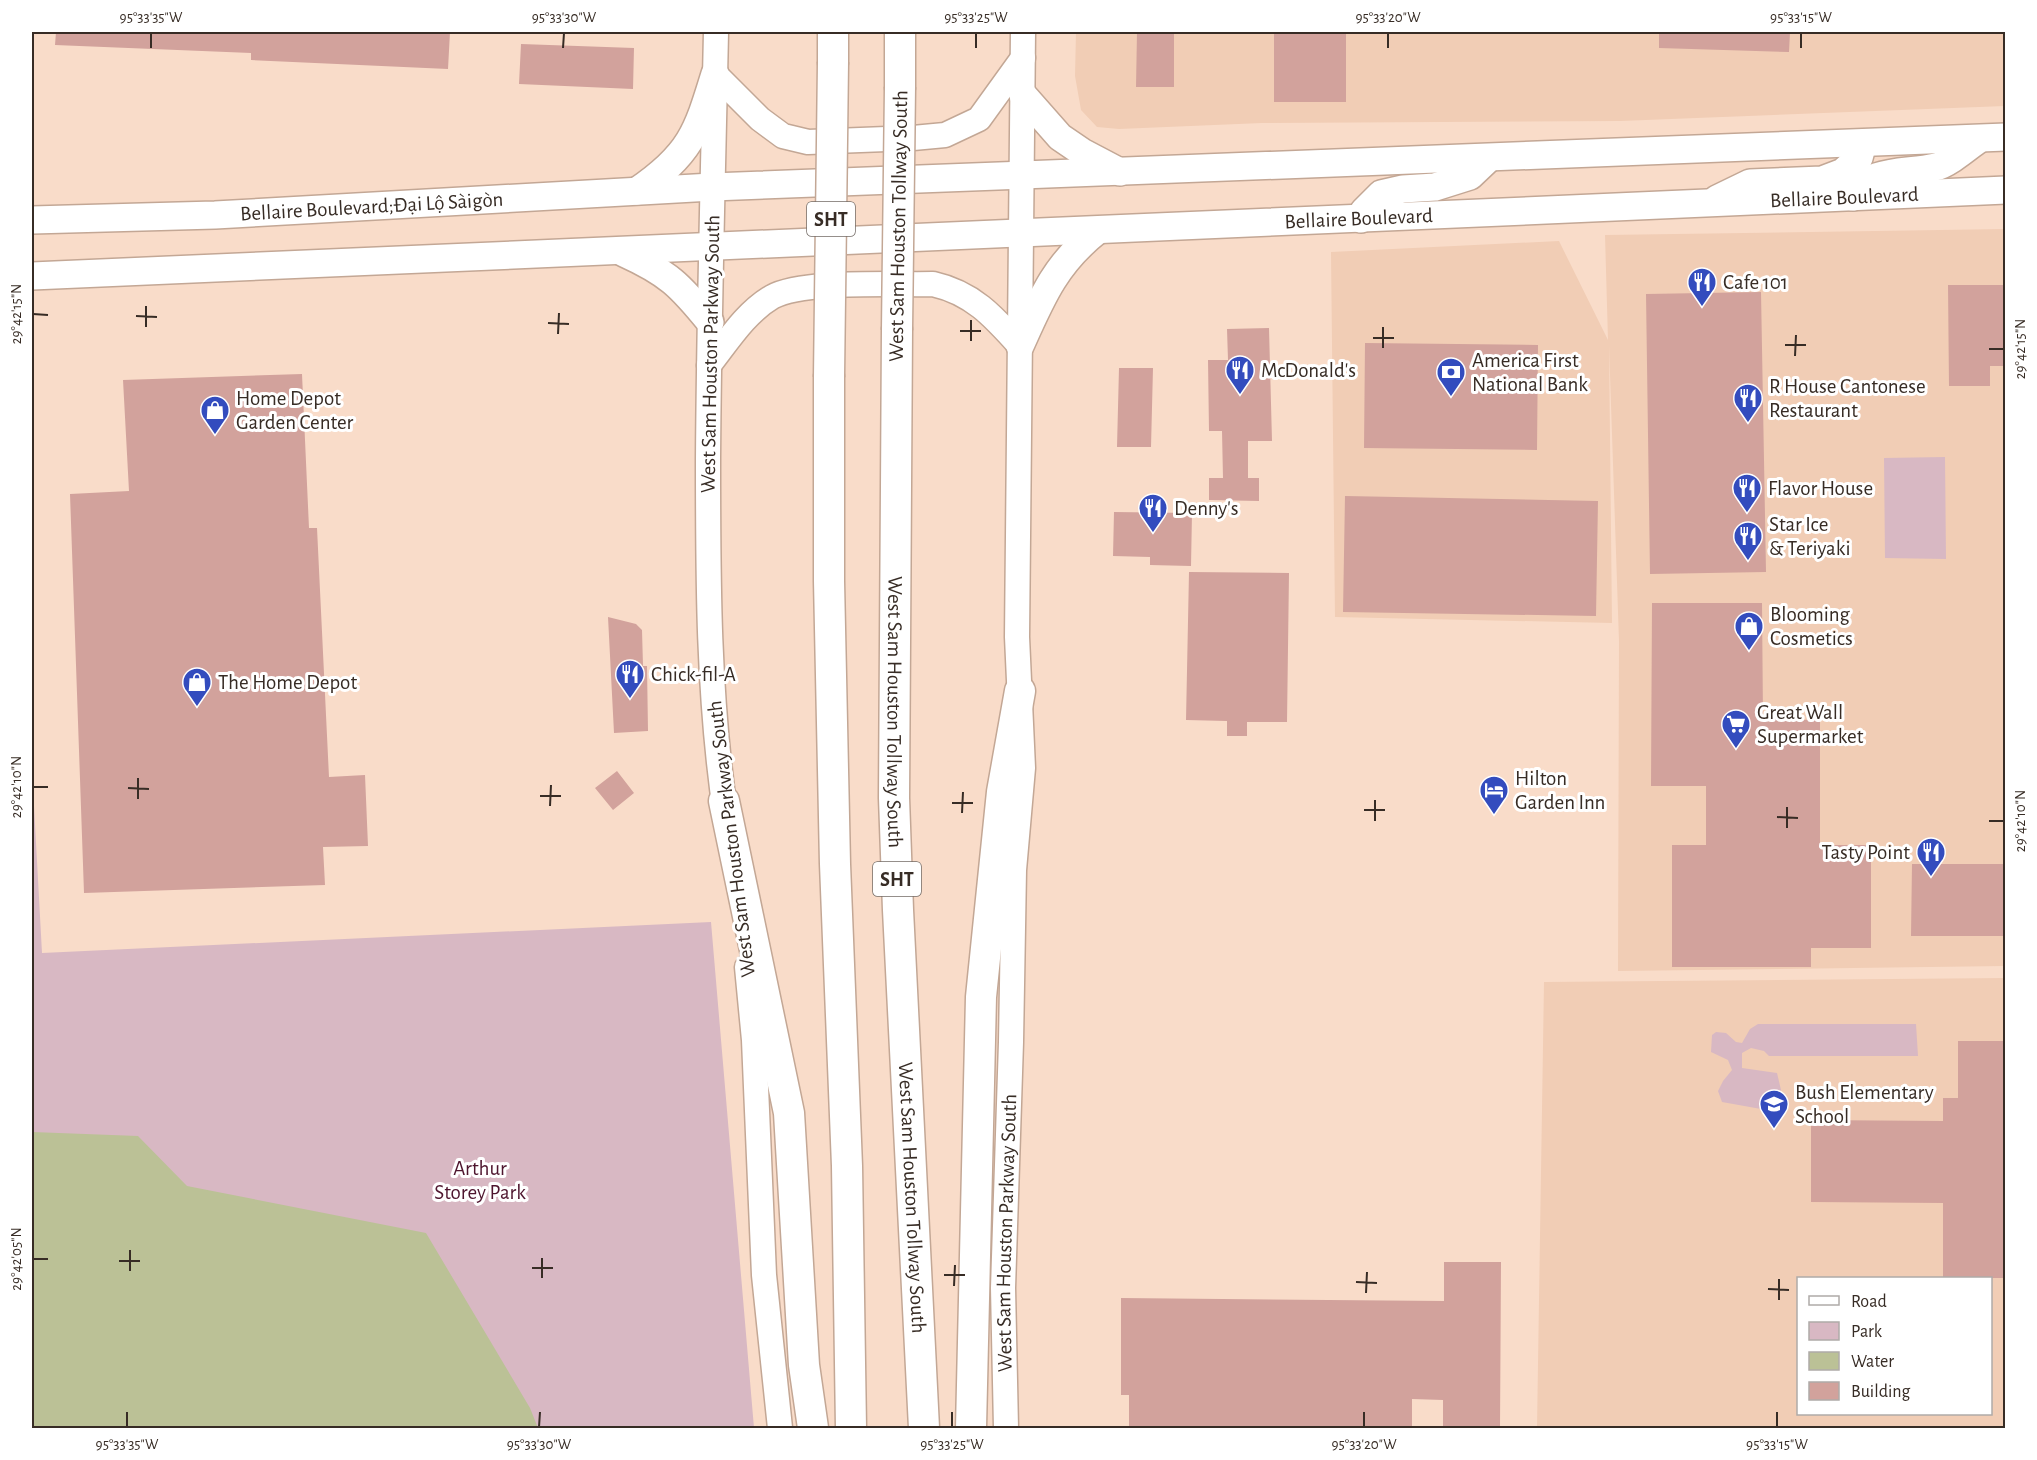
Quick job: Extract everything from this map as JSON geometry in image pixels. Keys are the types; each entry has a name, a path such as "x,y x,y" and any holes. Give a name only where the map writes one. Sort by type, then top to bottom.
{"highway":[{"name":"SHT","path":"833,32 829,593 835,864 847,1167 851,1428"},
{"name":"West Sam Houston Tollway South","path":"900,32 894,798 924,1428"},
{"path":"971,1428 981,997 1002,792 1020,691"},
{"path":"724,801 789,1113 804,1365 813,1428"}],"main road":[{"name":"West Sam Houston Parkway South","path":"716,32 709,365 708,625 716,738 741,913 754,1040 764,1275 780,1428"},
{"name":"West Sam Houston Parkway South","path":"1006,1428 1003,1288 1014,870 1023,768 1017,637 1023,32"},
{"path":"637,191 659,177 692,138 700,123 715,74 760,119 783,135 808,142 913,138 945,135 979,118 1023,58"},
{"path":"1023,96 1060,137 1082,152 1121,172"},
{"path":"712,187 1993,138"},
{"path":"1853,197 1865,183 1885,173 1937,167 1993,138"},
{"path":"1707,204 1750,183 1822,180 1843,172 1858,158 1863,144"},
{"path":"1361,219 1364,211 1381,194 1403,189 1435,187 1470,176 1489,158"},
{"name":"Bellaire Boulevard;Đại Lộ Sàigòn","path":"32,220 226,214 712,187"},
{"name":"Bellaire Boulevard","path":"711,248 2006,190"},
{"path":"709,365 757,308 773,296 813,286 933,284 952,288 973,299 996,319 1020,346 1043,294 1053,279 1080,244 1097,231"},
{"path":"32,276 711,248"},
{"path":"620,251 653,266 673,280 710,322"}],"shaded area":[{"path":"1076,32 2005,32 2005,106 1620,121 1262,123 1119,129 1097,127 1081,110 1075,76"},
{"path":"2005,229 2005,966 1618,971 1619,641 1609,345 1612,623 1335,617 1331,252 1559,241 1608,340 1605,235"},
{"name":"Bush Elementary School","path":"2005,978 2005,1428 1537,1428 1544,982"}],"green space":[{"path":"1945,457 1946,559 1885,558 1884,458"},
{"name":"Arthur Storey Park","path":"32,769 42,953 711,922 754,1428 32,1428"},
{"path":"1758,1024 1916,1024 1918,1056 1769,1056 1764,1051 1751,1048 1742,1053 1742,1068 1777,1073 1781,1090 1776,1102 1761,1109 1722,1102 1718,1091 1732,1070 1728,1060 1711,1052 1712,1035 1716,1032 1726,1033 1736,1042 1742,1043 1750,1029"}],"water":[{"path":"32,1132 138,1136 187,1186 426,1233 530,1408 538,1428 32,1428"}],"building":[{"path":"56,32 450,32 448,69 251,60 251,53 55,45"},
{"path":"1137,32 1174,32 1174,87 1136,87"},
{"path":"1274,32 1346,32 1346,102 1274,102"},
{"path":"1659,32 1790,32 1789,52 1659,48"},
{"path":"521,44 634,48 633,89 519,84"},
{"path":"1948,285 2006,285 2006,366 1990,366 1990,386 1949,386"},
{"path":"1761,292 1766,572 1650,574 1646,294"},
{"name":"McDonald's","path":"1269,328 1272,441 1248,441 1248,478 1259,478 1259,501 1209,500 1209,478 1223,478 1222,431 1209,431 1208,360 1228,360 1227,329"},
{"name":"America First National Bank","path":"1365,343 1538,345 1537,450 1364,448"},
{"path":"1119,368 1153,368 1151,447 1117,447"},
{"name":"The Home Depot","path":"302,374 309,528 317,528 329,777 365,775 368,846 323,847 325,885 84,893 70,494 129,491 123,380"},
{"path":"1345,496 1598,501 1596,616 1343,612"},
{"name":"Denny's","path":"1114,512 1192,513 1191,566 1150,565 1150,557 1113,556"},
{"path":"1189,572 1289,573 1287,722 1247,722 1247,736 1227,736 1227,721 1186,720"},
{"path":"1652,603 1762,603 1763,719 1820,720 1820,845 1871,845 1871,948 1811,948 1811,967 1672,967 1672,845 1706,845 1706,786 1651,786"},
{"name":"Chick-fil-A","path":"608,617 636,624 642,630 643,666 647,666 648,731 614,733"},
{"path":"617,771 634,793 613,810 595,788"},
{"path":"1912,864 2006,864 2006,936 1911,936"},
{"path":"1958,1041 2006,1041 2006,1278 1943,1277 1943,1203 1811,1202 1811,1120 1943,1121 1943,1098 1958,1098"},
{"path":"1444,1262 1501,1262 1500,1428 1443,1428 1443,1400 1412,1399 1412,1428 1129,1428 1129,1395 1121,1395 1121,1298 1444,1301"}],"place":[{"name":"Cafe 101","path":"1702,308"},
{"name":"McDonald's","path":"1240,396"},
{"name":"America First National Bank","path":"1451,398"},
{"name":"R House Cantonese Restaurant","path":"1748,424"},
{"name":"Home Depot Garden Center","path":"215,436"},
{"name":"Flavor House","path":"1747,514"},
{"name":"Denny's","path":"1153,534"},
{"name":"Star Ice & Teriyaki","path":"1748,562"},
{"name":"Blooming Cosmetics","path":"1749,652"},
{"name":"Chick-fil-A","path":"630,700"},
{"name":"The Home Depot","path":"197,708"},
{"name":"Great Wall Supermarket","path":"1736,750"},
{"name":"Hilton Garden Inn","path":"1494,816"},
{"name":"Tasty Point","path":"1931,878"},
{"name":"Bush Elementary School","path":"1774,1130"}]}
